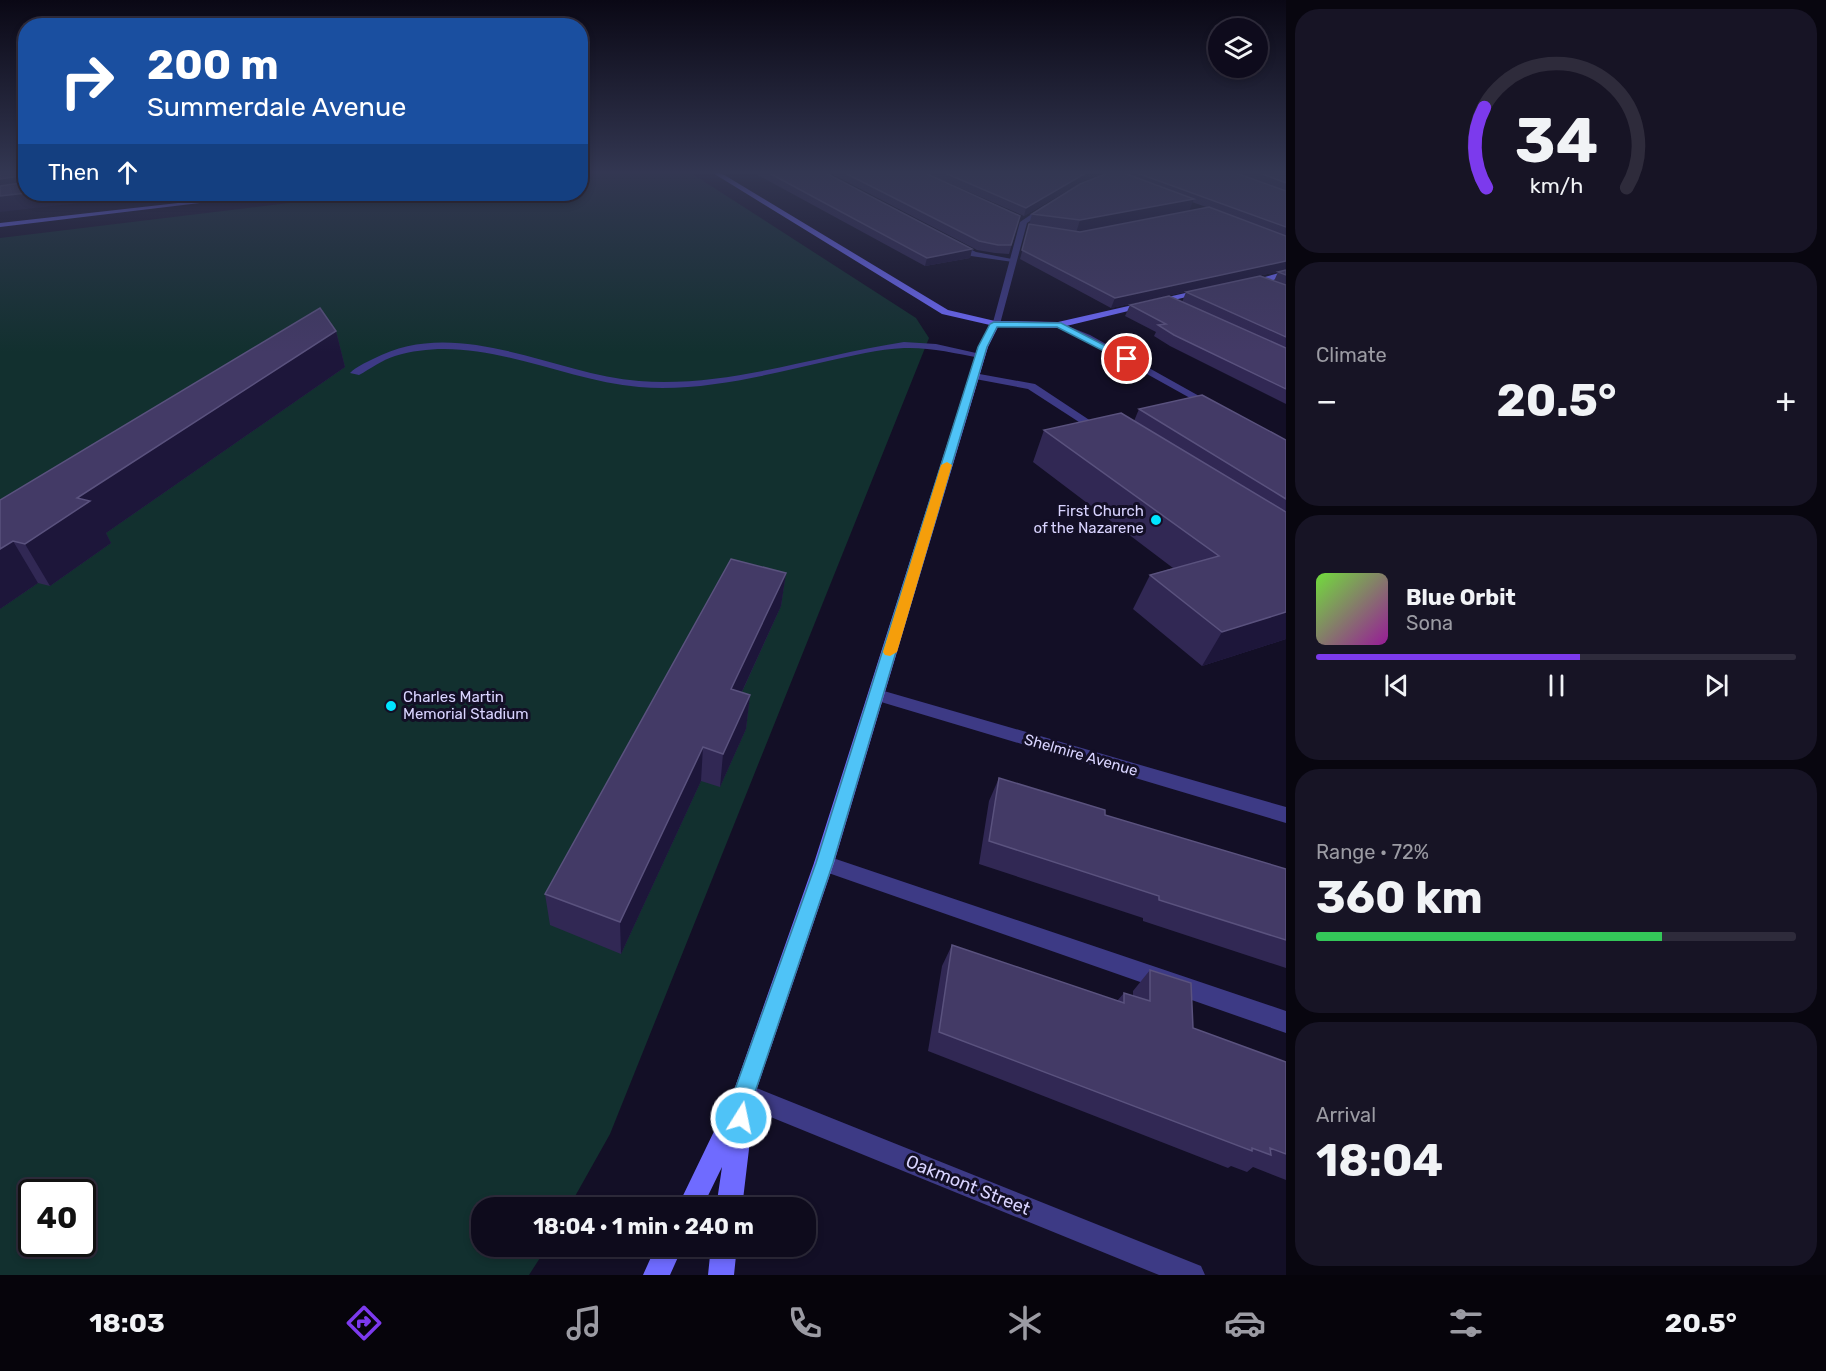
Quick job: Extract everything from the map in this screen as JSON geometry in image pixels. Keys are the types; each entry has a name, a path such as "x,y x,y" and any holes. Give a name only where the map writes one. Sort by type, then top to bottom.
{"street":[{"path":"814,232 945,312 994,324 1058,324 1210,291"},
{"path":"694,1197 744,1095 825,863 980,355 994,324 1021,232"},
{"path":"943,238 974,254 1013,260"},
{"path":"1233,286 1286,274"},
{"path":"1256,281 1276,289"},
{"path":"1165,301 1185,310"},
{"path":"1058,324 1087,337 1223,412"},
{"path":"355,373 386,354 438,344 465,346 599,378 638,384 712,381 904,345 936,346 980,355"},
{"path":"974,376 1031,386 1109,437"},
{"name":"Shelmire Avenue","path":"877,695 1286,815"},
{"path":"825,863 1286,1022"},
{"path":"730,1197 744,1095"},
{"name":"Oakmont Street","path":"744,1095 1192,1275"},
{"path":"656,1275 665,1257"},
{"path":"721,1275 723,1257"}],"green space":[{"name":"Charles Martin Memorial Stadium","path":"46,232 783,232 916,318 929,338 610,1134 575,1197 471,1197 471,1257 541,1257 529,1275 0,1275 0,238"}],"building":[{"path":"880,232 940,232 972,249 927,258"},
{"path":"962,232 1015,232 1011,245 979,241"},
{"path":"1027,232 1277,232 1286,236 1286,261 1115,298 1022,250"},
{"path":"1260,276 1286,285 1286,337 1186,292"},
{"path":"1169,296 1286,348 1286,389 1174,335 1158,325 1166,324 1130,305"},
{"path":"320,308 336,331 77,498 90,501 25,544 13,541 0,549 0,500"},
{"path":"1202,395 1286,440 1286,499 1139,409"},
{"path":"1121,413 1286,512 1286,612 1222,632 1150,575 1219,556 1044,430"},
{"path":"731,559 786,573 731,689 750,695 723,754 703,747 620,922 545,894"},
{"path":"999,778 1105,810 1105,815 1286,869 1286,940 1159,900 1159,896 989,841"},
{"path":"952,945 1124,1003 1124,993 1150,1001 1150,970 1191,983 1193,1028 1286,1062 1286,1154 1270,1148 1271,1155 1252,1148 1252,1151 939,1032"}],"slow traffic":[{"path":"890,652 947,465"}],"place":[{"name":"First Church of the Nazarene","path":"1156,520"},
{"name":"Charles Martin Memorial Stadium","path":"391,706"}],"route":[{"path":"741,1118 744,1095 825,863 983,347 994,324 1058,324 1127,359"}]}
